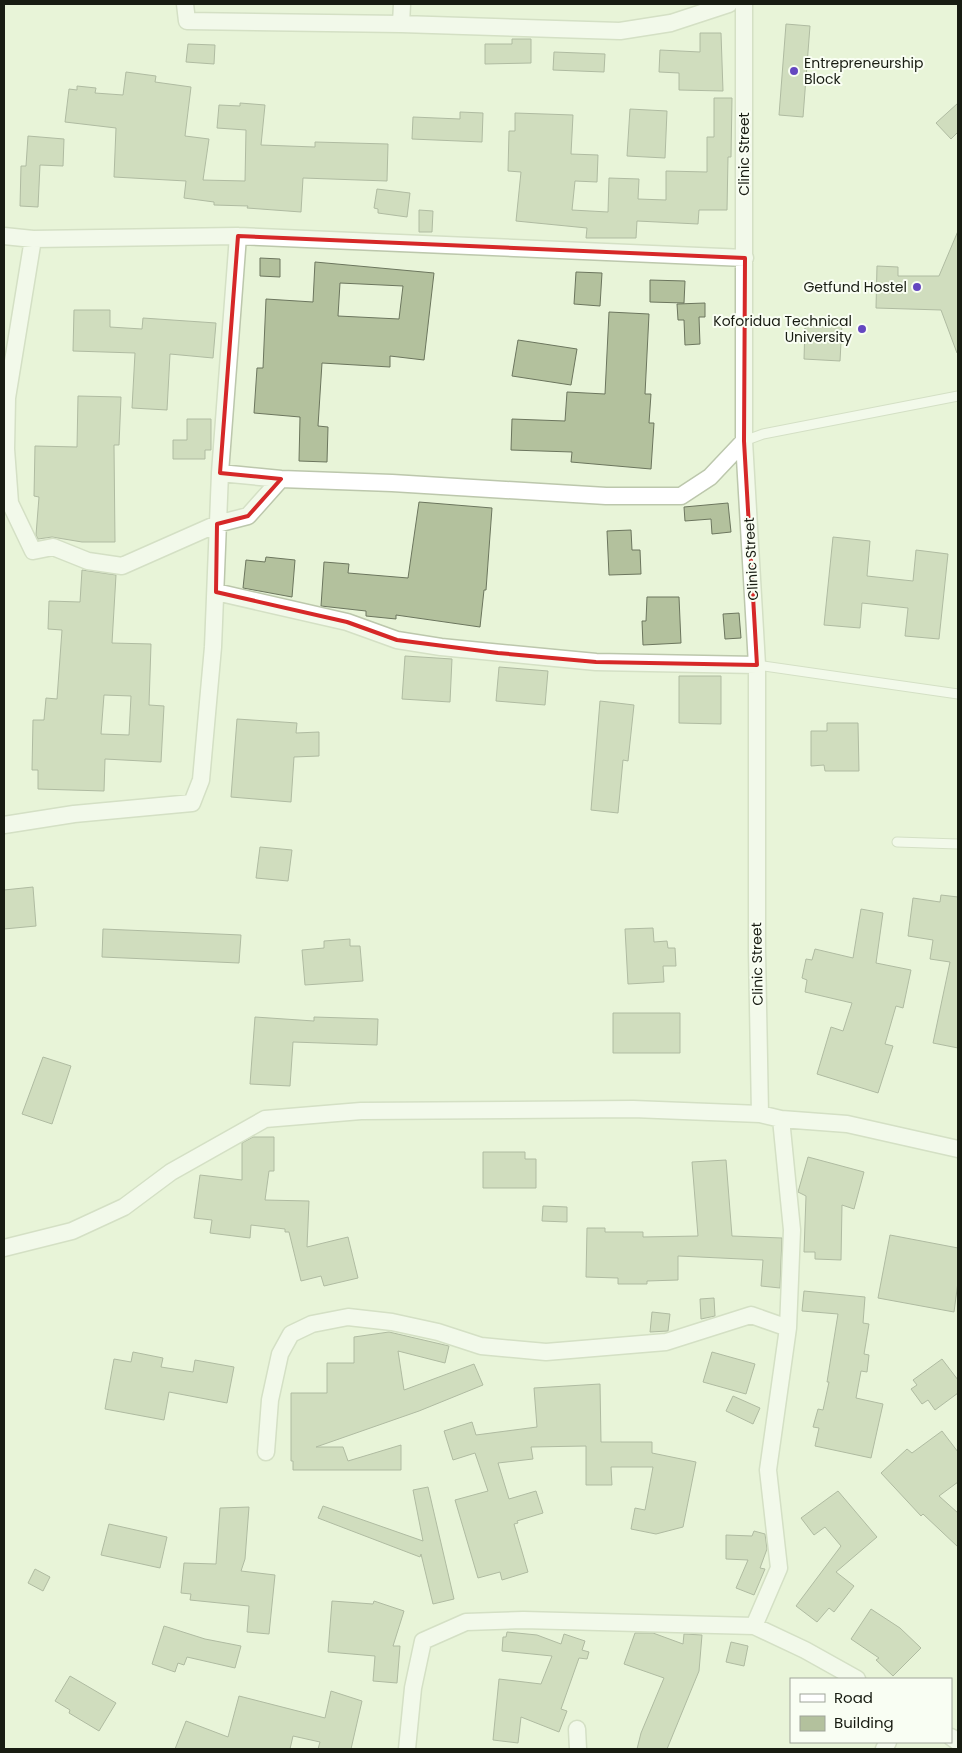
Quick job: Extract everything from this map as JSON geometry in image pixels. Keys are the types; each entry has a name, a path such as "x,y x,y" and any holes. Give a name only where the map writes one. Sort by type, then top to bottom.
{"street":[{"path":"186,4 187,21 401,24 620,31 671,23 729,4"},
{"path":"401,24 402,4"},
{"name":"Clinic Street","path":"744,4 744,441 757,665 757,951 760,1114"},
{"path":"4,236 33,239 238,236 745,258"},
{"path":"4,825 74,814 192,803 201,780 216,592 220,473 238,236"},
{"path":"33,239 7,398 5,446 10,503 33,551 53,547 88,561 122,566 217,524 248,516 281,480"},
{"path":"220,473 281,480 392,483 606,496 681,496 710,477 744,441"},
{"path":"216,592 347,622 397,640 441,647 596,662 757,665"},
{"path":"4,1248 72,1231 124,1207 171,1172 265,1119 370,1111 633,1109 760,1114 781,1119 847,1124 958,1149"},
{"path":"754,1626 779,1568 768,1470 788,1328 792,1230 781,1119"},
{"path":"266,1452 270,1400 280,1354 291,1334 312,1324 348,1317 392,1322 438,1332 481,1346 546,1352 666,1342 750,1315 788,1328"},
{"path":"407,1749 414,1688 423,1641 466,1622 523,1620 754,1626 805,1650 855,1678"},
{"path":"577,1729 578,1749"}],"lane":[{"path":"744,441 763,434 958,396"},
{"path":"757,665 958,694"},
{"path":"897,842 958,844"}],"highlighted area":[{"path":"238,236 745,258 744,441 757,665 596,662 498,653 397,640 347,622 216,592 217,524 248,516 281,479 220,473"}],"building":[{"name":"Entrepreneurship Block","path":"786,24 810,26 803,117 779,115"},
{"path":"700,33 721,33 723,91 679,90 679,73 659,72 660,50 700,52"},
{"path":"512,39 531,39 531,63 485,64 485,44 512,44"},
{"path":"188,44 215,45 214,64 186,62"},
{"path":"554,52 605,54 604,72 553,70"},
{"path":"126,72 156,76 155,82 191,87 185,136 209,139 203,180 245,181 246,130 217,128 219,105 240,106 240,103 265,105 261,145 315,147 315,142 388,144 387,181 303,178 301,212 247,208 248,206 214,205 214,202 184,198 186,181 114,177 116,128 65,122 69,89 77,90 77,86 96,88 95,93 123,95"},
{"path":"714,98 732,98 731,157 728,157 727,210 699,210 698,224 637,221 636,238 586,238 587,228 516,221 521,172 508,171 509,131 515,131 515,113 573,115 571,154 598,155 597,182 575,181 572,210 608,212 609,178 639,179 638,199 666,200 666,171 707,172 707,137 714,137"},
{"path":"958,103 958,132 951,139 936,123"},
{"path":"630,109 667,111 665,158 627,156"},
{"path":"460,112 483,113 482,142 412,139 413,117 460,119"},
{"path":"28,136 64,139 63,166 40,165 38,207 20,206 21,166 26,166"},
{"path":"377,189 410,193 407,217 378,213 378,209 374,208"},
{"path":"419,210 433,211 432,232 419,232"},
{"name":"Getfund Hostel","path":"958,231 957,353 941,310 876,308 877,266 898,267 898,276 939,276"},
{"path":"260,258 280,259 280,277 260,276"},
{"path":"315,262 434,273 424,360 390,356 390,367 322,363 318,426 328,427 327,462 299,461 300,417 254,413 257,368 263,368 266,299 313,302","holes":["340,283 403,286 399,319 338,316"]},
{"path":"576,272 602,273 600,306 574,304"},
{"path":"650,280 685,281 684,303 650,302"},
{"path":"705,303 705,317 699,317 700,344 685,345 684,320 678,320 677,304"},
{"path":"74,310 110,310 110,327 142,329 143,318 216,323 213,358 170,354 167,410 132,408 135,353 73,351"},
{"path":"609,312 649,314 645,394 651,394 649,423 654,423 651,469 571,462 572,452 511,450 512,419 565,421 567,392 605,394"},
{"path":"825,324 842,324 840,361 804,359 805,326 825,327"},
{"path":"518,340 577,349 571,385 512,376"},
{"path":"78,396 121,397 119,445 114,445 115,542 82,542 52,537 38,539 36,535 39,497 34,496 35,446 77,447"},
{"path":"187,419 211,419 211,450 205,450 205,459 173,459 173,440 187,440"},
{"path":"419,502 492,508 486,590 484,590 480,627 396,615 396,619 366,616 366,611 321,606 324,562 349,564 348,573 408,578"},
{"path":"728,503 731,532 712,534 711,519 685,521 684,507"},
{"path":"631,530 632,550 640,550 641,574 609,575 607,531"},
{"path":"833,537 870,541 867,576 913,581 916,550 948,554 939,639 905,636 908,608 862,603 860,628 824,625"},
{"path":"266,557 295,560 292,597 243,588 246,560 265,562"},
{"path":"82,570 116,575 112,643 151,644 149,705 164,706 161,762 105,759 104,791 38,789 38,770 32,770 33,720 44,720 46,698 57,699 62,630 48,629 49,601 80,602","holes":["104,695 131,696 129,735 101,734"]},
{"path":"647,597 679,597 681,643 643,645 642,621 646,621"},
{"path":"739,613 741,638 725,639 723,614"},
{"path":"405,656 452,659 450,702 402,699"},
{"path":"499,667 548,671 545,705 496,701"},
{"path":"679,676 721,676 721,724 679,723"},
{"path":"600,701 634,705 628,761 623,760 618,813 591,810"},
{"path":"237,719 297,723 296,733 319,732 319,756 294,757 291,802 231,797"},
{"path":"827,723 858,723 859,771 825,771 824,765 811,766 811,731 827,731"},
{"path":"260,847 292,850 288,881 256,878"},
{"path":"33,887 36,926 4,929 4,890"},
{"path":"941,895 958,897 958,1048 933,1043 950,962 930,959 933,940 908,936 913,898 940,902"},
{"path":"861,909 883,913 876,963 911,970 903,1008 896,1006 885,1044 893,1046 878,1093 817,1074 831,1027 843,1031 852,1003 805,992 807,980 802,978 806,959 812,960 815,949 853,958"},
{"path":"653,928 654,942 667,941 668,948 675,948 676,966 663,966 664,982 628,984 625,929"},
{"path":"103,929 241,935 239,963 102,957"},
{"path":"350,939 350,946 360,946 363,981 305,985 302,950 324,948 324,941"},
{"path":"613,1013 680,1013 680,1053 613,1053"},
{"path":"255,1017 314,1021 314,1017 378,1019 377,1045 293,1042 290,1086 250,1084"},
{"path":"43,1057 71,1066 52,1124 22,1114"},
{"path":"253,1137 274,1137 274,1171 269,1171 265,1200 309,1201 307,1247 348,1237 358,1278 324,1286 321,1276 301,1281 289,1232 285,1232 285,1229 251,1225 250,1238 210,1233 212,1220 194,1218 200,1175 242,1180 242,1143"},
{"path":"483,1152 525,1152 525,1159 536,1159 536,1188 483,1188"},
{"path":"808,1157 864,1172 854,1209 842,1205 841,1260 815,1259 815,1252 804,1252 806,1196 798,1192"},
{"path":"726,1160 732,1236 782,1238 780,1288 761,1286 763,1260 678,1256 678,1280 647,1281 647,1284 618,1284 618,1278 586,1277 587,1228 605,1228 605,1232 643,1232 643,1237 698,1236 692,1162"},
{"path":"543,1206 567,1207 567,1222 542,1221"},
{"path":"890,1235 958,1248 958,1282 954,1312 878,1298"},
{"path":"804,1291 865,1297 863,1323 869,1324 864,1354 869,1355 867,1372 861,1371 856,1398 883,1404 871,1458 815,1446 819,1428 813,1427 818,1409 823,1410 829,1382 827,1382 838,1314 802,1311"},
{"path":"714,1298 715,1316 701,1319 700,1299"},
{"path":"652,1312 670,1314 668,1331 650,1332"},
{"path":"389,1332 449,1346 445,1363 398,1351 404,1390 474,1364 483,1385 419,1411 316,1447 343,1447 348,1461 401,1445 401,1470 293,1470 293,1461 291,1461 291,1393 327,1393 327,1363 354,1363 354,1337"},
{"path":"133,1352 163,1358 161,1367 193,1372 195,1360 234,1367 227,1403 169,1392 164,1420 105,1409 114,1359 131,1362"},
{"path":"712,1352 755,1364 746,1394 703,1382"},
{"path":"942,1359 958,1380 958,1393 935,1410 928,1400 922,1404 911,1389 917,1385 913,1380"},
{"path":"600,1384 601,1442 652,1442 652,1453 696,1462 683,1527 656,1534 631,1529 635,1508 645,1510 653,1467 611,1467 612,1485 586,1485 586,1446 531,1447 533,1459 498,1463 509,1499 536,1491 543,1513 517,1521 518,1523 514,1524 528,1572 502,1580 500,1572 478,1578 455,1500 488,1491 475,1453 453,1460 444,1431 472,1422 476,1435 537,1427 534,1388"},
{"path":"733,1396 760,1408 753,1424 726,1411"},
{"path":"942,1431 958,1452 958,1482 939,1496 958,1513 958,1547 923,1514 921,1516 881,1473 907,1449 912,1453"},
{"path":"428,1487 454,1599 433,1604 421,1554 420,1557 318,1518 323,1506 423,1541 413,1490"},
{"path":"838,1491 877,1537 836,1572 854,1586 834,1612 829,1608 817,1622 796,1606 841,1546 825,1527 814,1535 801,1518"},
{"path":"249,1507 245,1559 241,1571 275,1575 269,1634 247,1632 249,1606 190,1600 191,1594 181,1593 184,1563 216,1564 220,1508"},
{"path":"109,1524 167,1537 160,1568 101,1555"},
{"path":"754,1531 765,1534 767,1549 760,1568 765,1569 754,1595 736,1588 748,1560 726,1559 726,1535 752,1536"},
{"path":"35,1569 50,1577 43,1591 28,1583"},
{"path":"332,1601 373,1604 374,1601 404,1611 393,1646 400,1646 397,1683 373,1681 375,1656 328,1652"},
{"path":"871,1609 900,1628 921,1648 893,1676 876,1660 879,1658 851,1639"},
{"path":"164,1626 205,1639 241,1646 235,1668 187,1657 184,1665 178,1663 175,1672 152,1664"},
{"path":"507,1632 537,1635 561,1644 564,1634 585,1641 582,1650 589,1652 587,1659 579,1658 561,1709 567,1711 559,1732 521,1717 518,1743 493,1740 499,1679 541,1684 552,1656 502,1651 503,1637 506,1637"},
{"path":"635,1633 653,1633 683,1644 684,1634 702,1635 699,1671 667,1749 637,1749 641,1733 664,1678 624,1664"},
{"path":"731,1642 748,1646 744,1666 726,1662"},
{"path":"70,1676 116,1703 99,1731 69,1713 70,1710 55,1701"},
{"path":"331,1691 362,1701 351,1749 318,1749 320,1742 293,1736 290,1749 175,1749 186,1721 228,1737 239,1696 325,1718"}],"place":[{"name":"Entrepreneurship Block","path":"794,71"},
{"name":"Getfund Hostel","path":"917,287"},
{"name":"Koforidua Technical University","path":"862,329"}]}
